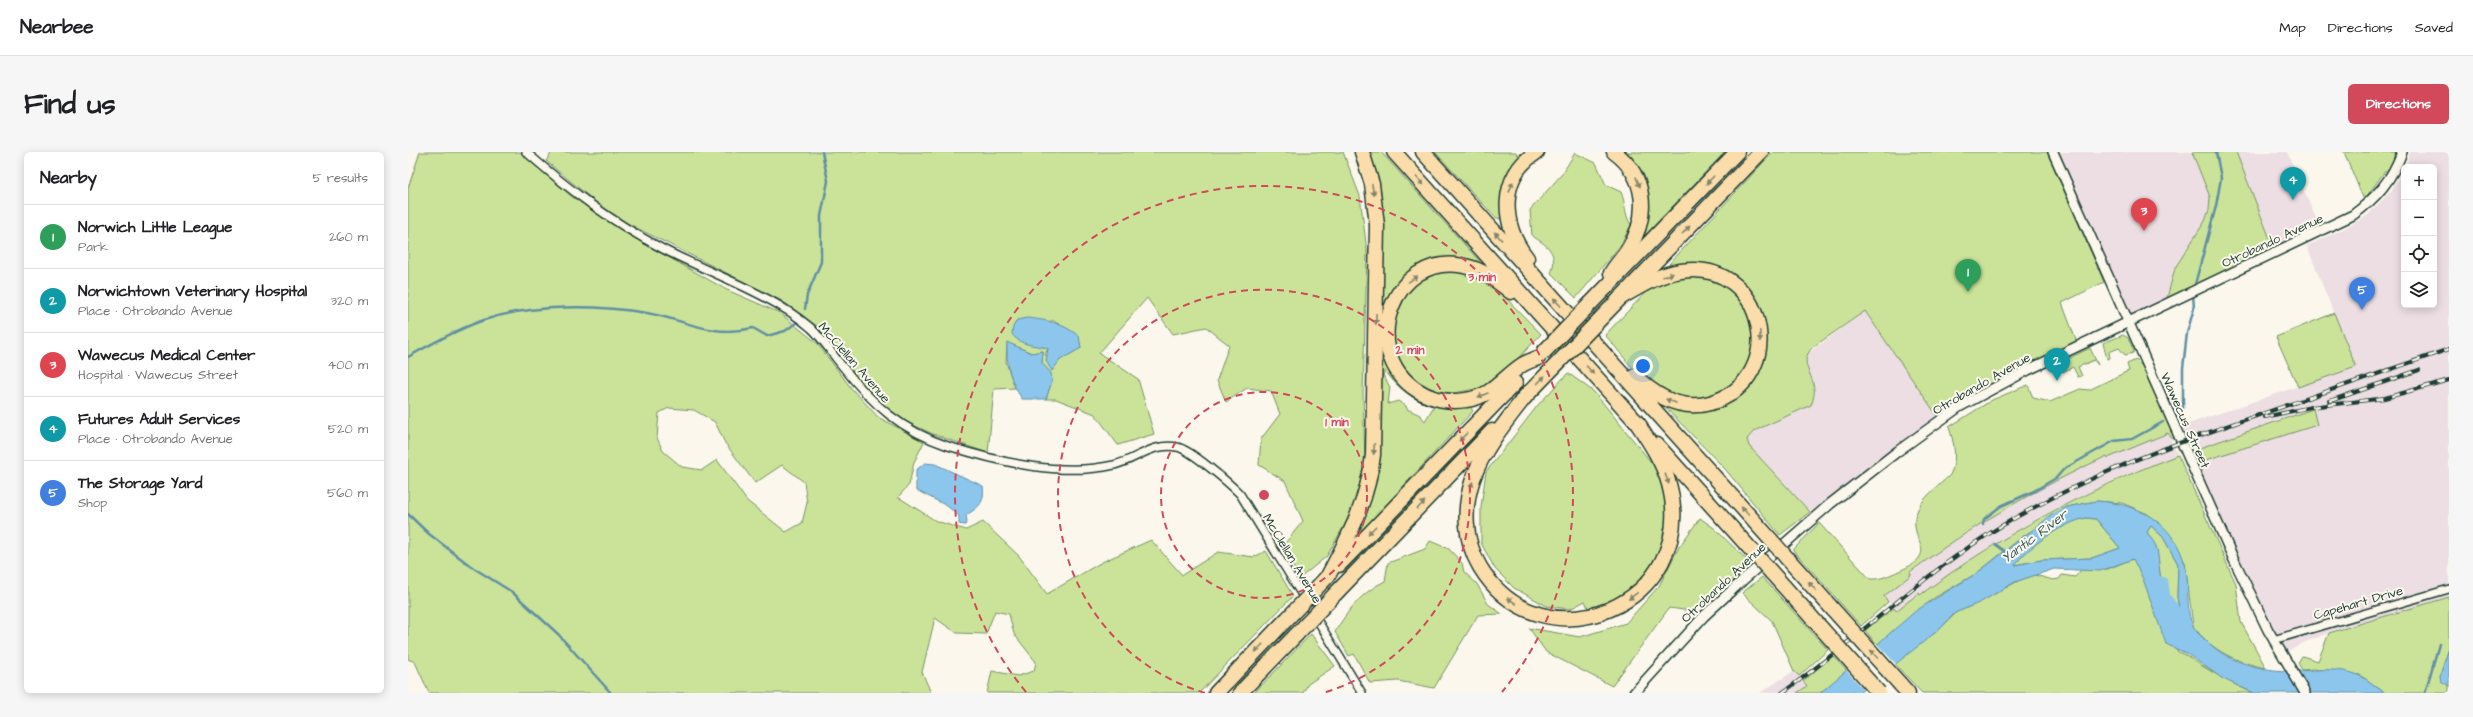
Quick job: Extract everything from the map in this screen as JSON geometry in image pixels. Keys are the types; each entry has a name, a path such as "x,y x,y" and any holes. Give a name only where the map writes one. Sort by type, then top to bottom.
{"highway":[{"path":"1327,577 1359,513 1367,489 1373,455 1377,231 1374,194 1362,152"},
{"path":"1394,152 1879,693"},
{"path":"1423,152 1904,688"},
{"path":"1537,152 1523,163 1514,179 1507,199 1506,211 1518,245 1533,266 1543,286"},
{"path":"1595,299 1615,265 1636,237 1642,214 1642,193 1636,177 1626,162 1614,152"},
{"path":"1216,693 1737,152"},
{"path":"1240,693 1761,152"},
{"path":"1540,356 1522,365 1504,382 1483,395 1460,401 1436,398 1413,387 1397,370 1387,345 1388,319 1394,301 1406,284 1427,271 1453,265 1472,268 1489,276 1545,320"},
{"path":"1602,352 1626,366 1648,389 1685,405 1706,404 1730,394 1745,380 1756,361 1760,335 1756,313 1743,293 1725,278 1708,272 1681,271 1653,280 1620,298"},
{"path":"1528,393 1504,426 1479,465 1469,494 1466,520 1473,552 1486,577 1511,600 1537,613 1572,617 1596,614 1612,609 1641,590 1660,565 1672,531 1671,494 1662,467 1635,420"}],"street":[{"name":"McClellan Avenue","path":"526,152 569,189 614,222 710,273 751,290 811,328 855,383 882,411 920,435 947,446 1026,465 1089,469 1116,465 1166,445 1180,447 1229,483 1240,494 1362,693"},
{"name":"Wawecus Street","path":"2053,152 2127,322 2234,560 2274,640 2305,693"},
{"name":"Otrobando Avenue","path":"1634,693 1704,616 1743,580 1830,504 1898,451 1959,407 2028,370 2353,215 2370,202 2384,186 2396,167 2402,152"},
{"name":"Capehart Drive","path":"2274,640 2449,589"}],"shaded area":[{"path":"2055,152 2192,152 2210,197 2209,210 2205,221 2175,268 2165,305 2127,322"},
{"path":"2236,152 2287,152 2320,227 2274,249"},
{"path":"2410,152 2449,152 2449,597 2329,633 2305,642 2287,652 2263,610 2196,463 2220,454 2312,409 2194,450 2182,426 2355,367 2307,246 2368,215 2391,191 2401,174 2401,308 2437,308 2437,164 2406,164"},
{"path":"1865,311 1938,417 1810,512 1749,446 1747,439 1754,431 1807,407 1814,398 1815,384 1805,364 1807,354"},
{"path":"2168,433 2178,455 2117,479 2044,515 1987,549 1896,611 1883,596 1930,557 2017,501 2092,462"},
{"path":"1794,671 1807,686 1797,693 1760,693"}],"green space":[{"path":"420,152 520,152 571,196 627,234 727,290 780,313 817,343 851,388 878,417 924,442 914,462 909,485 898,497 936,521 966,530 983,522 1019,556 1047,594 1102,562 1151,540 1182,575 1218,552 1254,557 1266,551 1293,596 1199,693 987,693 992,671 1018,676 1034,671 1036,662 1014,634 1009,614 995,611 986,634 957,633 935,618 922,672 931,693 429,693 415,662 408,659 408,188","holes":["669,408 694,410 715,422 725,443 755,483 782,465 804,482 807,503 802,523 786,532 747,501 717,460 702,470 682,467 663,451 657,438 659,413"]},
{"path":"552,152 1343,152 1360,196 1367,251 1363,393 1365,462 1354,508 1327,556 1300,578 1280,545 1286,542 1303,521 1285,481 1259,465 1261,439 1280,414 1271,391 1247,388 1226,402 1217,380 1229,345 1206,327 1173,334 1147,298 1099,353 1138,379 1154,434 1118,445 1095,414 1056,399 1046,399 1052,381 1042,363 1043,351 1032,353 1007,343 1006,362 1015,388 994,389 988,453 933,434 909,423 887,408 865,389 817,326 782,301 627,223 597,203 546,161","holes":["1052,320 1078,336 1081,348 1060,360 1045,355 1048,348 1039,346"]},
{"path":"1369,152 1381,152 1483,265 1421,266 1386,314 1380,314 1384,243 1382,212"},
{"path":"1435,152 1516,152 1517,155 1526,152 1502,210 1500,219 1495,217"},
{"path":"1622,152 1725,152 1644,236 1648,210 1645,191 1637,173"},
{"path":"1773,152 2047,152 2104,282 2062,303 2077,343 1985,387 1938,417 1865,311 1813,347 1808,354 1806,361 1814,387 1814,395 1811,405 1754,431 1747,439 1749,446 1810,512 1780,535 1725,469 1663,405 1691,410 1718,404 1763,358 1765,330 1755,299 1739,280 1688,265 1669,264"},
{"path":"2192,152 2236,152 2274,249 2167,298 2175,268 2205,221 2209,210 2210,197"},
{"path":"2344,152 2396,152 2391,168 2385,171 2364,200"},
{"path":"1575,153 1596,163 1606,185 1621,192 1627,217 1631,225 1620,246 1576,298 1551,273 1554,260 1547,246 1532,236 1530,210 1562,174"},
{"path":"1459,271 1481,278 1496,288 1541,334 1506,372 1485,387 1449,394 1428,389 1411,377 1399,362 1391,343 1395,308 1414,284 1438,273"},
{"path":"1700,276 1727,288 1745,306 1752,328 1751,351 1743,373 1728,389 1707,399 1681,399 1646,380 1640,375 1605,335 1650,288 1668,279"},
{"path":"2334,313 2356,367 2298,387 2276,337"},
{"path":"2123,335 2128,338 2134,351 2133,353 2125,355 2119,348 2109,352 2110,358 2107,359 2103,343"},
{"path":"1381,348 1394,375 1457,407 1470,407 1473,411 1359,534 1354,533 1358,525","holes":["1385,371 1406,393 1419,401 1434,406 1425,421 1420,415 1407,409 1406,406 1398,401 1388,404 1390,387 1383,375"]},
{"path":"2090,348 2098,365 2094,360 2078,367 2082,376 2078,377 2073,367 2063,372 2061,362"},
{"path":"2136,360 2143,367 2177,437 2172,439 2168,433 2108,458 2107,456 2055,481 2006,509 1957,539 1910,572 1911,575 1884,596 1888,602 1861,626 1793,550 1819,523 1870,579 1885,577 1912,564 1919,558 1922,552 1915,524 1918,508 1926,498 1950,475 1954,463 1955,457 1949,427 1992,400 2028,385 2033,398 2050,402 2080,389 2089,390 2129,371 2127,364"},
{"path":"1568,373 1594,392 1655,467 1664,490 1668,511 1666,531 1652,569 1622,599 1589,610 1585,601 1570,609 1547,606 1514,588 1495,569 1481,543 1481,507 1486,472 1538,405"},
{"path":"2313,409 2317,425 2196,463 2194,450"},
{"path":"2178,455 2236,584 2241,622 2266,668 2235,659 2225,654 2200,635 2193,626 2185,562 2148,514 2122,503 2096,501 2067,507 2022,537 1977,573 1934,598 1877,645 1865,630 1894,608 1896,611 1919,593 1920,595 1981,553 2044,516 2110,483"},
{"path":"1700,518 1714,528 1752,565 1731,583 1726,579 1692,611 1669,608 1612,686 1546,652 1529,628 1580,637 1626,623 1659,586 1679,547"},
{"path":"2086,518 2096,519 2120,548 2092,558 2041,560 2014,565 2028,550 2047,536 2067,524"},
{"path":"2151,526 2163,537 2178,564 2177,597 2180,614 2174,612 2169,607 2165,598 2160,578 2156,549 2147,532"},
{"path":"1430,541 1449,549 1462,563 1464,572 1477,584 1488,604 1502,614 1478,615 1434,688 1398,681 1370,683 1354,654 1349,656 1335,632 1345,616 1356,603 1369,591 1385,581 1388,563 1425,549"},
{"path":"2132,559 2138,563 2178,652 2188,656 2228,681 2254,693 1922,693 1894,663 1941,628 1958,611 1978,603 2020,580 2035,575 2053,580 2059,579 2062,575 2075,577 2082,569 2108,569"},
{"path":"1762,577 1828,650 1799,676 1794,671 1772,621 1742,593"},
{"path":"2449,597 2449,648 2440,676 2449,686 2449,693 2385,693 2360,675 2313,669 2302,670 2298,663 2302,656 2318,661 2329,633"},
{"path":"1311,634 1335,666 1308,684 1303,693 1254,693"},
{"path":"1833,656 1847,671 1820,693 1797,693 1807,686 1803,681"}],"water":[{"path":"1027,318 1048,321 1067,328 1079,336 1081,348 1060,360 1052,371 1046,361 1048,348 1023,343 1012,334 1013,327 1017,320"},
{"path":"1007,342 1031,353 1043,351 1042,363 1051,373 1052,381 1046,399 1022,399 1014,386 1008,365"},
{"path":"925,463 935,464 983,486 982,500 978,507 966,515 967,522 965,525 959,524 959,516 947,506 916,490 916,470"},
{"path":"2096,501 2113,503 2129,507 2143,513 2168,531 2177,544 2183,559 2187,576 2188,602 2193,627 2218,651 2248,665 2281,671 2335,670 2352,673 2367,680 2385,693 2254,693 2223,679 2189,655 2166,644 2143,579 2133,559 2100,571 2054,569 2015,582 1981,602 1955,613 1941,628 1859,693 1820,693 1917,610 1977,573 2053,514 2067,507","holes":["2086,518 2096,519 2120,548 2092,558 2041,560 2015,565 2028,551 2047,536 2068,524","2151,526 2163,537 2178,564 2177,597 2180,614 2173,612 2168,606 2165,597 2157,549 2147,532"]},
{"path":"2449,648 2449,686 2441,681 2440,676"}],"pier":[{"path":"1876,643 1896,664 1865,691 1846,670"}],"waterway":[{"path":"805,309 807,295 821,262 821,216 828,181 822,152"},
{"path":"2194,288 2216,206 2221,178 2216,152"},
{"path":"2178,416 2183,408 2183,368 2187,333 2194,308 2193,294"},
{"path":"408,357 455,332 484,320 522,311 543,309 586,307 628,310 661,316 699,327 724,331 738,331 753,328 767,336 785,331 796,323"},
{"path":"1983,524 1984,519 2001,506 2034,491 2056,478 2064,469 2114,441 2132,439 2163,422"},
{"path":"408,514 429,534 472,567 512,592 558,634 611,693"},
{"path":"1995,544 2006,552"},
{"name":"Yantic River","path":"2161,584 2163,598 2185,627"},
{"path":"2425,693 2439,644"}],"railway":[{"path":"1782,693 1945,564 2003,525 2065,491 2162,449 2449,349"},
{"path":"2330,401 2419,370"},
{"path":"2265,417 2311,407 2385,398 2449,380"}],"place":[{"name":"Futures Adult Services","path":"2293,200"},
{"name":"Wawecus Medical Center","path":"2144,231"},
{"name":"Norwich Little League","path":"1968,292"},
{"name":"The Storage Yard","path":"2362,310"},
{"name":"Norwichtown Veterinary Hospital","path":"2057,381"}]}
